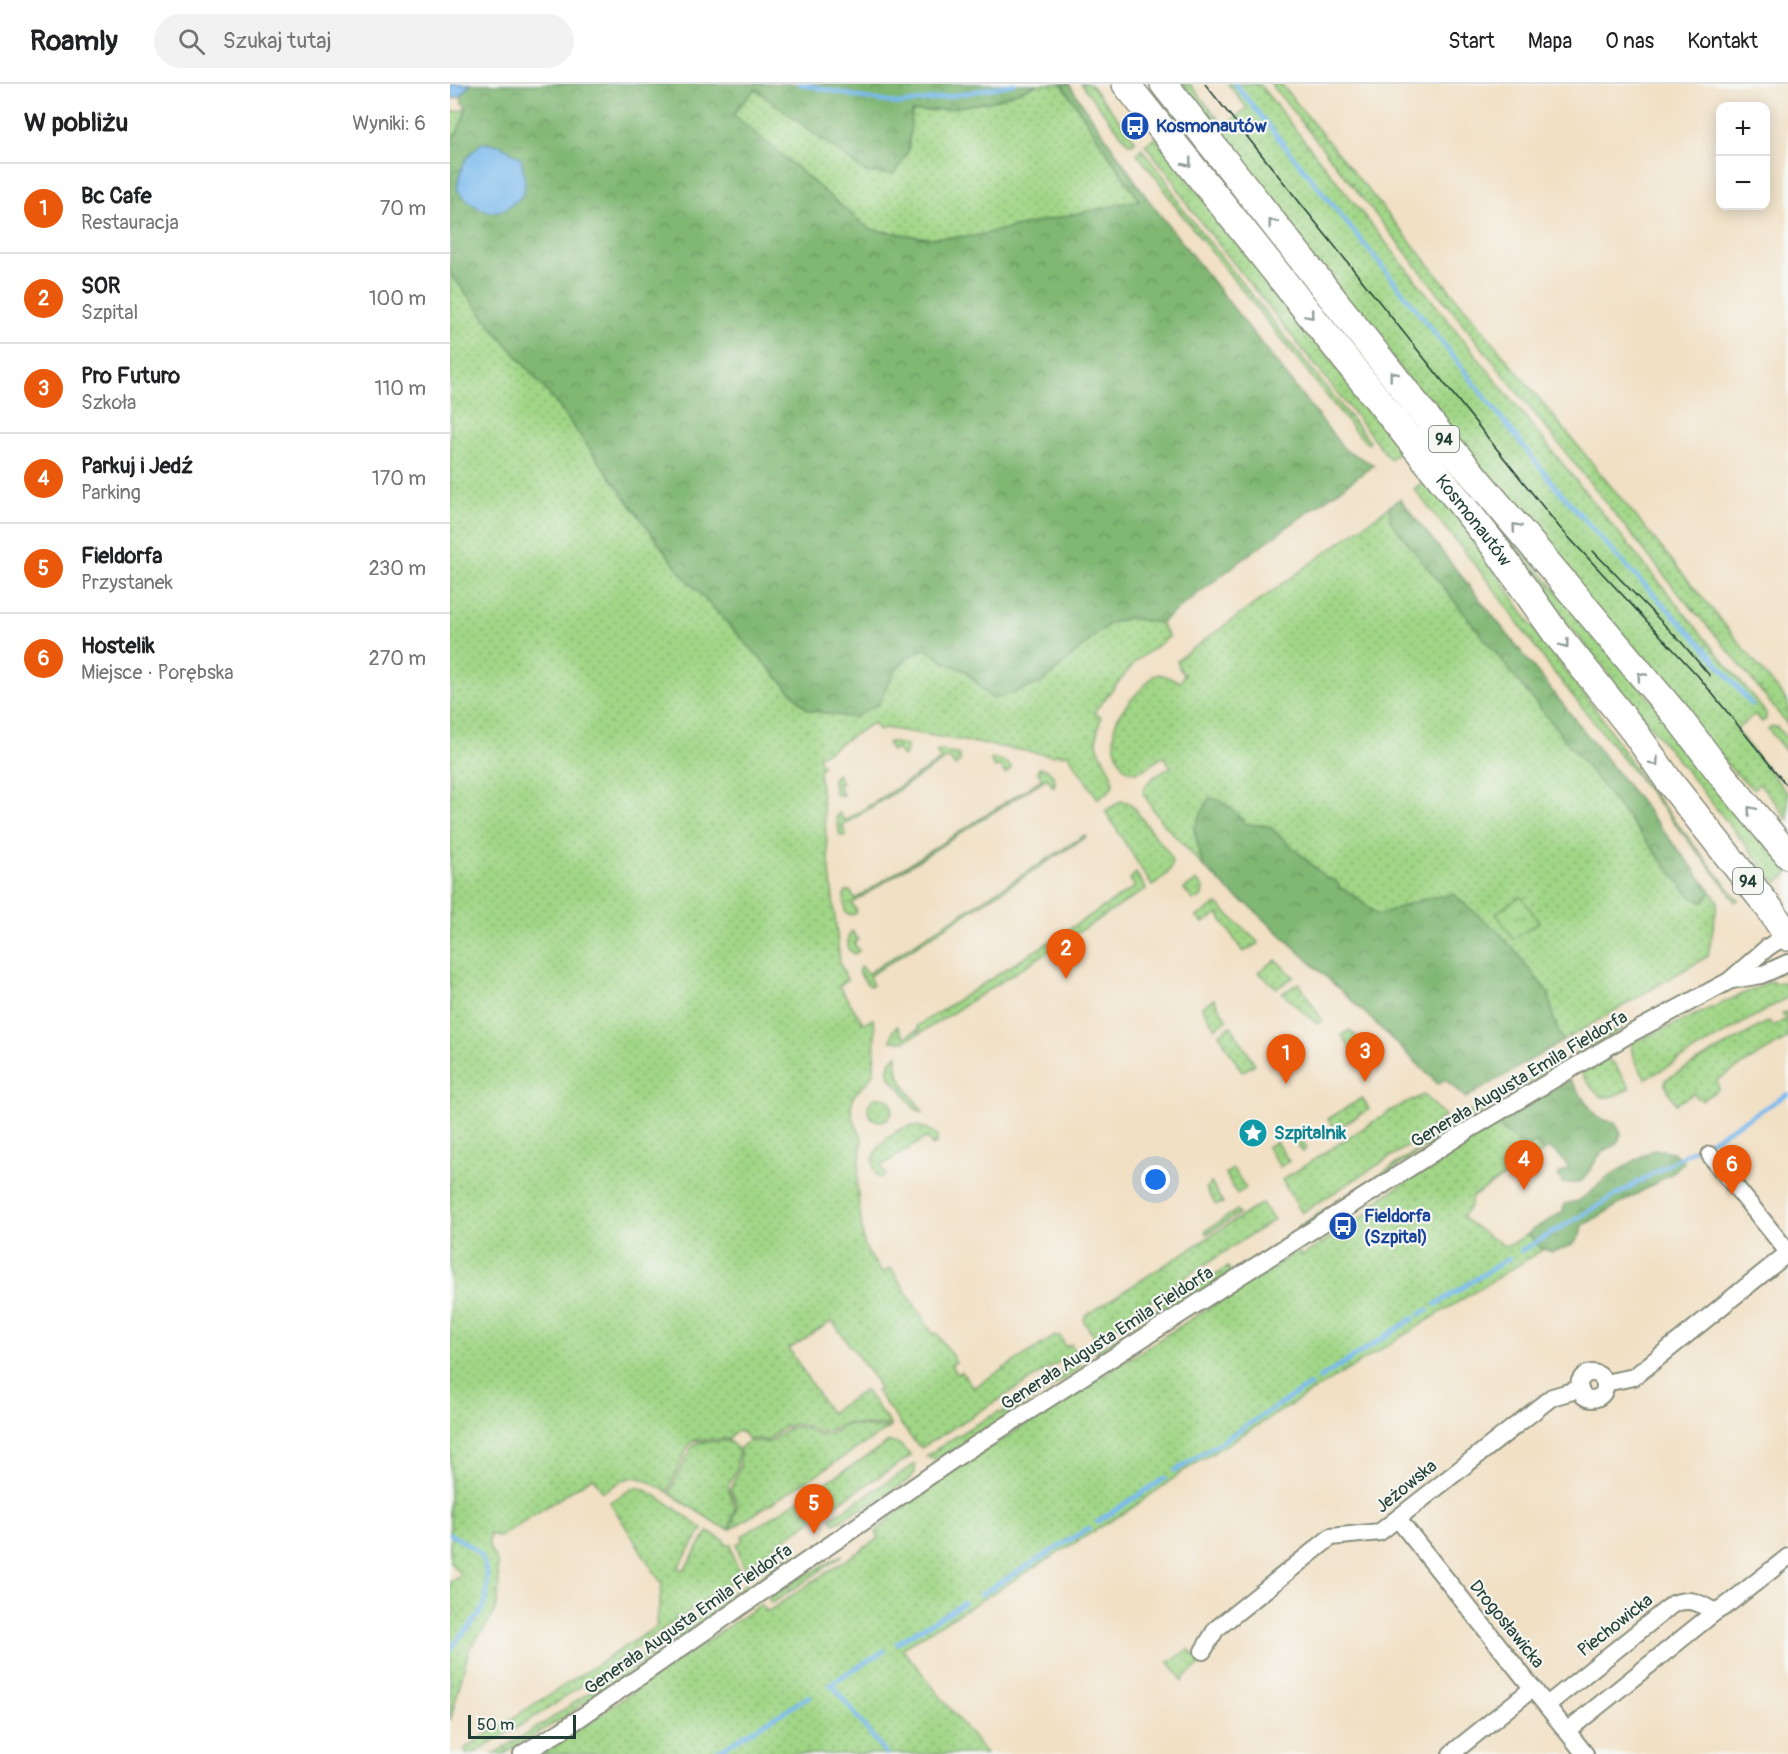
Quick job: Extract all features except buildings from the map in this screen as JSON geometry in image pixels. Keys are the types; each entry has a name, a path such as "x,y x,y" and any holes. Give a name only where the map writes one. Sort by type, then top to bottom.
{"main road":[{"name":"Kosmonautów","path":"1126,84 1493,544 1555,632 1770,909 1787,936"},
{"name":"Kosmonautów","path":"1164,84 1452,450 1680,720 1788,855"}],"street":[{"name":"Generała Augusta Emila Fieldorfa","path":"522,1754 561,1731 957,1457 1458,1137 1574,1066 1660,1017 1730,981 1768,947 1787,936"},
{"name":"Generała Augusta Emila Fieldorfa","path":"1730,981 1761,975 1788,963"},
{"path":"1710,1155 1788,1253"},
{"name":"Jeżowska","path":"1203,1651 1216,1629 1331,1537 1380,1532 1552,1396 1580,1389 1580,1381 1589,1373 1601,1376 1605,1383 1634,1377 1788,1253"},
{"name":"Drogosławicka","path":"1398,1519 1586,1754"},
{"path":"1567,1731 1715,1612 1788,1557"},
{"name":"Piechowicka","path":"1547,1706 1673,1604 1683,1600 1695,1601 1715,1612"},
{"path":"1451,1754 1533,1688"}],"green space":[{"path":"470,84 1039,84 993,101 912,112 908,152 894,174 867,173 755,89 733,114 869,229 927,238 974,236 1139,200 1062,84 1069,84 1147,198 1344,449 1374,465 1244,558 1160,623 1128,618 1110,623 1041,683 1001,697 991,698 966,671 945,662 924,648 901,664 887,685 879,704 853,718 808,710 680,572 557,404 450,273 450,142 457,133 467,107 462,103 461,96"},
{"path":"1039,84 1062,84 1139,200 974,236 927,238 869,229 733,115 755,89 867,173 908,152 912,112 993,101"},
{"path":"1081,84 1090,84 1136,141 1133,144 1129,144"},
{"path":"1183,84 1190,84 1224,126 1247,108 1228,84 1259,84 1582,488 1766,713 1766,719 1762,722 1755,714 1736,730 1788,794 1788,819 1760,784 1753,789 1729,767 1584,598 1234,161 1205,113"},
{"path":"1271,84 1281,84 1788,702 1788,725 1719,639 1679,594"},
{"path":"467,107 457,133 450,142 450,111 460,111"},
{"path":"1155,137 1401,447 1398,453 1390,459 1188,206 1171,176 1145,145"},
{"path":"1141,148 1165,178 1182,208 1370,442 1368,444 1354,430 1178,210 1137,154"},
{"path":"450,273 557,404 680,572 808,710 879,704 887,685 901,664 924,648 945,662 966,671 991,698 1001,697 1041,683 1110,623 1128,618 1160,623 1169,637 1136,661 1094,712 1101,717 1097,735 1098,747 1113,779 1110,790 1098,799 1067,753 1061,756 1056,753 1055,756 885,728 879,731 873,723 818,757 823,766 819,770 840,963 847,980 839,986 863,1023 873,1019 875,1027 874,1070 870,1079 854,1095 851,1106 853,1119 862,1138 857,1187 864,1245 882,1273 891,1268 933,1334 937,1333 956,1362 951,1365 957,1374 962,1372 973,1388 1055,1336 1060,1336 1066,1347 1071,1344 1075,1352 921,1448 876,1391 880,1389 877,1382 832,1321 789,1349 830,1413 865,1390 890,1424 876,1426 848,1423 823,1432 793,1424 783,1428 769,1440 748,1439 738,1431 733,1433 729,1439 696,1440 688,1447 667,1492 648,1481 635,1477 622,1481 603,1492 593,1477 499,1537 489,1534 489,1546 497,1562 499,1586 497,1605 491,1619 469,1650 450,1721 450,1618 455,1611 450,1599 450,1582 461,1575 450,1562"},
{"path":"1449,466 1680,734 1788,870 1788,874 1776,883 1450,476"},
{"path":"1429,481 1465,526 1541,639 1602,718 1640,777 1738,900 1735,902 1549,666 1488,581 1414,489 1422,482"},
{"path":"1400,499 1718,901 1708,956 1563,1041 1554,1021 1549,994 1497,931 1453,894 1424,899 1378,915 1355,896 1340,888 1335,880 1326,878 1269,826 1246,824 1227,805 1194,829 1203,866 1160,820 1143,793 1146,784 1171,767 1164,756 1143,770 1132,772 1121,763 1115,748 1114,732 1118,718 1126,705 1153,676 1160,674 1181,682 1184,674 1177,661 1181,657"},
{"path":"1400,499 1711,891 1704,902 1691,897 1391,522 1389,506"},
{"path":"1777,727 1788,740 1788,754 1768,729"},
{"path":"887,743 905,745 907,753 903,757 896,749 892,751"},
{"path":"939,750 960,755 960,762 955,766 949,757 842,826 847,835 844,837 840,835 836,817 839,813 845,821 941,760 936,752"},
{"path":"992,759 1001,760 1011,766 1010,770 1005,774 1000,766 995,768"},
{"path":"1039,768 1046,769 1053,775 1055,784 1053,787 1047,778 852,903 857,911 855,914 850,915 845,912 844,895 846,891 850,891 855,899 1042,779 1037,771"},
{"path":"837,774 842,783 838,786 843,795 837,795 834,792 833,779"},
{"path":"1209,798 1225,804 1246,824 1269,826 1326,878 1334,880 1340,888 1355,896 1378,915 1424,899 1453,894 1497,931 1549,994 1554,1021 1563,1041 1466,1098 1445,1079 1438,1084 1251,907 1236,897 1203,866 1194,829"},
{"path":"1121,801 1131,804 1166,849 1172,861 1168,873 1152,886 1105,811"},
{"path":"1085,835 1086,837 869,976 873,985 866,983 858,971 861,966 867,974"},
{"path":"1136,873 1146,889 921,1033 917,1026 1135,887 1130,879"},
{"path":"1196,881 1201,885 1203,891 1199,899 1193,900 1184,889"},
{"path":"1521,896 1539,922 1513,939 1496,913"},
{"path":"1217,904 1259,943 1243,952 1218,914 1203,923 1196,917"},
{"path":"852,931 858,940 854,943 859,951 854,954 848,949 848,937"},
{"path":"1276,960 1294,977 1277,988 1258,972"},
{"path":"1772,981 1774,983 1783,982 1788,987 1788,997 1646,1079 1634,1057 1632,1043"},
{"path":"1299,983 1322,1020 1317,1024 1282,993"},
{"path":"1214,999 1227,1020 1215,1028 1202,1007"},
{"path":"1788,1012 1788,1038 1717,1080 1719,1089 1702,1100 1694,1093 1676,1104 1665,1085 1665,1080 1769,1021 1773,1027 1786,1019 1782,1013"},
{"path":"897,1026 904,1037 917,1030 919,1034 904,1041 891,1041 893,1031"},
{"path":"1231,1026 1255,1064 1242,1072 1219,1034"},
{"path":"1619,1026 1622,1029 1573,1058 1572,1055"},
{"path":"1350,1030 1362,1041 1350,1049 1342,1035"},
{"path":"898,1055 900,1077 923,1112 913,1107 890,1077 890,1063"},
{"path":"1606,1059 1613,1062 1630,1088 1606,1097 1597,1093 1581,1073"},
{"path":"1560,1062 1561,1065 1478,1115 1473,1117 1465,1115 1500,1094"},
{"path":"1570,1080 1596,1116 1615,1122 1621,1133 1618,1143 1601,1153 1583,1180 1578,1183 1563,1183 1558,1175 1569,1168 1560,1156 1549,1148 1543,1152 1535,1142 1529,1147 1517,1142 1497,1124"},
{"path":"1424,1095 1445,1116 1411,1144 1302,1213 1282,1180 1395,1108"},
{"path":"880,1097 888,1101 892,1109 888,1117 880,1121 872,1117 868,1109 872,1101"},
{"path":"1362,1098 1369,1109 1335,1130 1328,1119"},
{"path":"1450,1124 1446,1135 1300,1229 1299,1226 1418,1150"},
{"path":"1497,1124 1506,1133 1535,1142 1543,1152 1472,1197 1470,1207 1462,1217 1492,1239 1499,1240 1499,1244 1508,1246 1528,1234 1544,1249 1185,1470 1132,1508 902,1648 986,1754 542,1754 761,1604 767,1612 879,1538 876,1532 901,1507 903,1510 907,1508 904,1504 950,1473 1298,1251 1302,1256 1373,1210 1370,1205"},
{"path":"911,1126 932,1131 937,1136 937,1143 932,1146 927,1137 881,1166 886,1175 882,1178 877,1176 874,1159 881,1144 895,1132"},
{"path":"1296,1130 1307,1148 1303,1152 1290,1133"},
{"path":"1276,1142 1289,1161 1280,1167 1267,1147"},
{"path":"1654,1149 1673,1152 1684,1162 1671,1174 1582,1226 1579,1237 1573,1244 1552,1252 1541,1248 1528,1234 1563,1212 1564,1204 1578,1201 1607,1177"},
{"path":"1233,1169 1246,1188 1237,1194 1225,1174"},
{"path":"1211,1183 1223,1203 1216,1205 1206,1189"},
{"path":"1262,1203 1274,1220 1165,1290 1096,1339 1084,1322 1085,1316"},
{"path":"1237,1210 1239,1214 1207,1234 1205,1231"},
{"path":"1228,1267 1231,1273 1106,1353 1094,1352 1187,1286 1190,1290"},
{"path":"1080,1361 1080,1366 1074,1373 941,1459 931,1459 926,1456 971,1427 999,1412 1004,1413 1003,1410"},
{"path":"849,1425 877,1428 892,1426 731,1529 737,1506 731,1488 740,1467 740,1448 748,1441 770,1442 789,1428 799,1427 827,1434"},
{"path":"729,1441 738,1449 737,1468 728,1486 735,1507 729,1529 720,1526 669,1493 693,1445 699,1442"},
{"path":"889,1442 899,1444 911,1456 827,1510 824,1508 817,1512 818,1516 777,1544 747,1571 740,1558 737,1544 743,1540 742,1536"},
{"path":"915,1464 915,1472 900,1486 834,1523 831,1518"},
{"path":"635,1487 661,1498 703,1529 678,1567 684,1570 708,1532 724,1540 725,1544 731,1544 734,1560 742,1575 546,1710 473,1754 466,1754 465,1748 656,1627 662,1584 610,1502"},
{"path":"795,1550 776,1570 758,1583 758,1579"},
{"path":"842,1555 774,1602 768,1598 785,1586 788,1590 791,1587 789,1584"},
{"path":"747,1583 750,1588 564,1717 504,1754 493,1754 546,1722"},
{"path":"1189,1649 1201,1664 1184,1677 1183,1681 1168,1661 1172,1661"}],"water":[{"path":"450,84 470,84 461,96 450,99"},
{"path":"482,143 501,145 521,158 524,170 525,187 522,196 503,210 496,212 482,210 457,190 464,163"}],"waterway":[{"path":"800,84 899,104 1014,84"},
{"path":"1235,84 1554,485 1616,555 1704,647 1752,705"},
{"path":"1710,1141 1788,1094"},
{"path":"1521,1251 1693,1150"},
{"path":"1435,1305 1509,1258"},
{"path":"1420,1314 1428,1310"},
{"path":"1319,1379 1414,1318"},
{"path":"1175,1471 1310,1385"},
{"path":"1097,1522 1165,1478"},
{"path":"980,1595 1089,1528"},
{"path":"450,1534 479,1554 483,1559 487,1575 486,1599 482,1610 450,1650"},
{"path":"897,1643 964,1603"},
{"path":"830,1684 884,1651"},
{"path":"831,1683 886,1754"},
{"path":"713,1754 810,1696"}],"tram line":[{"path":"1205,84 1560,528 1698,676 1788,787"},
{"path":"1593,551 1682,643 1710,676"}],"place":[{"name":"Kosmonautów","path":"1135,126"},
{"name":"SOR","path":"1066,979"},
{"name":"Pro Futuro","path":"1365,1082"},
{"name":"Bc Cafe","path":"1286,1084"},
{"name":"Szpitalnik","path":"1253,1133"},
{"name":"Parkuj i Jedź","path":"1524,1190"},
{"name":"Hostelik","path":"1732,1195"},
{"name":"Fieldorfa (Szpital)","path":"1343,1226"},
{"name":"Fieldorfa","path":"814,1534"}]}
